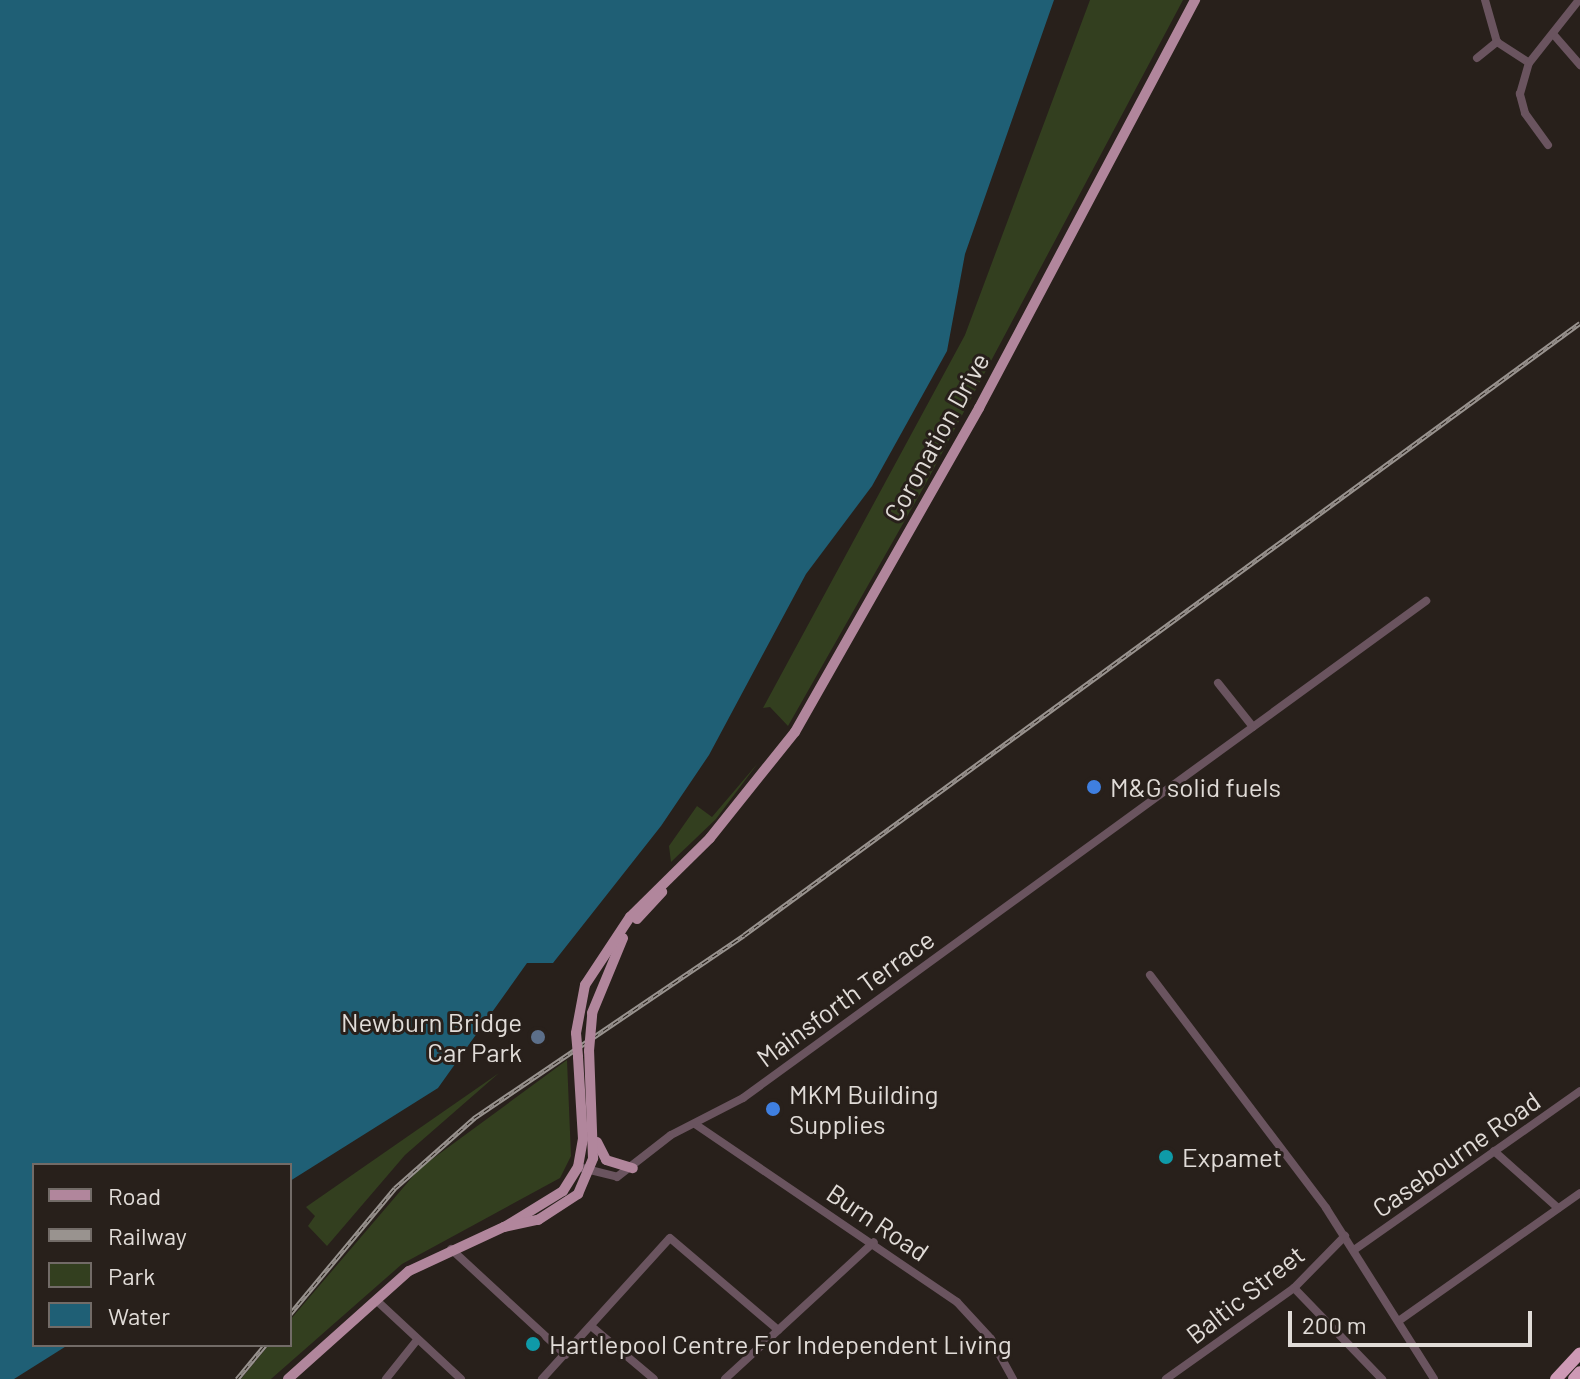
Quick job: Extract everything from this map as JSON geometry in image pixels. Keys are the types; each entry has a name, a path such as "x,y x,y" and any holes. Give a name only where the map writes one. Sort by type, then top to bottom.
{"highway":[{"path":"1556,1379 1580,1353"},
{"path":"1574,1379 1580,1372"}],"main road":[{"name":"Coronation Drive","path":"633,918 679,871 795,732 979,408 1195,0"},
{"path":"288,1379 409,1271 451,1249 563,1207 591,1172 595,1132 589,1051 592,1013 606,966 633,918"},
{"path":"504,1227 563,1191 578,1167 583,1139 576,1033 585,985 633,918"},
{"path":"595,1132 606,1160 633,1168"}],"street":[{"path":"1485,0 1497,42 1529,63"},
{"path":"1548,145 1525,113 1520,94 1529,63 1579,0"},
{"path":"1554,35 1580,65"},
{"path":"1477,58 1497,42"},
{"name":"Mainsforth Terrace","path":"578,1167 609,1178 633,1168 695,1124 743,1098 890,995 1426,601"},
{"path":"1218,683 1253,727"},
{"path":"1150,975 1345,1236 1434,1379"},
{"name":"Casebourne Road","path":"1354,1250 1580,1091"},
{"name":"Burn Road","path":"695,1124 874,1242 972,1316 1013,1379"},
{"path":"1494,1151 1558,1208"},
{"path":"1400,1320 1580,1193"},
{"name":"Baltic Street","path":"1166,1379 1294,1288 1345,1236"},
{"path":"542,1379 670,1238 778,1330"},
{"path":"725,1379 874,1242"},
{"path":"451,1249 566,1355"},
{"path":"1294,1288 1382,1379"},
{"path":"376,1300 461,1379"},
{"path":"591,1326 654,1379"},
{"path":"386,1379 417,1340"}],"green space":[{"path":"1090,0 1183,0 925,485 788,726 770,707 763,708 965,335"},
{"path":"758,763 716,819 671,862 669,846 697,806 712,817"},
{"path":"567,1060 571,1156 560,1178 402,1264 271,1379 241,1379 267,1347 292,1347 292,1318 420,1168"},
{"path":"499,1073 405,1155 327,1246 308,1226 315,1216 306,1207"}],"water":[{"path":"0,0 1054,0 965,254 947,351 872,486 806,574 709,755 661,826 553,963 527,963 438,1088 292,1180 292,1163 32,1163 32,1347 65,1347 14,1379 0,1379"}],"railway":[{"path":"292,1312 395,1188 474,1118 744,935 1580,323"},
{"path":"237,1379 263,1347"}],"place":[{"name":"M&G solid fuels","path":"1094,787"},
{"name":"Newburn Bridge Car Park","path":"538,1037"},
{"name":"MKM Building Supplies","path":"773,1109"},
{"name":"Expamet","path":"1166,1157"},
{"name":"Hartlepool Centre For Independent Living","path":"533,1344"}]}
